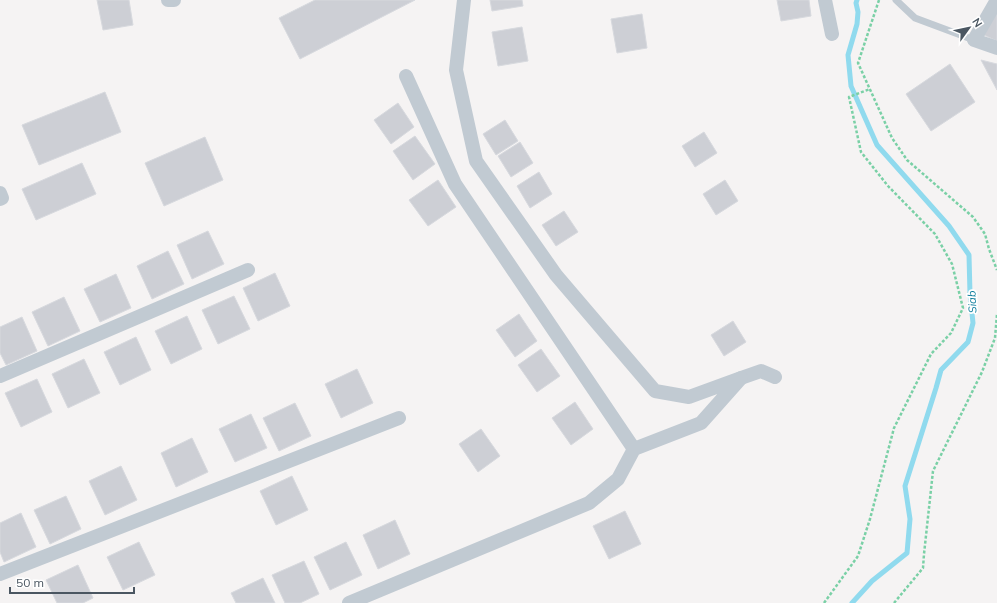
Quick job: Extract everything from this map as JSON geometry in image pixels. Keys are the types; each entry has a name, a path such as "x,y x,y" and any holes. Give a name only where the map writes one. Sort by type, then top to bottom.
{"street":[{"path":"168,0 174,0"},
{"path":"464,0 456,70 476,161 556,275 655,391 689,397 761,371 775,378"},
{"path":"825,0 832,34"},
{"path":"996,0 974,40 997,48"},
{"path":"406,76 455,184 634,449"},
{"path":"0,193 2,198 0,199"},
{"path":"0,376 248,270"},
{"path":"348,603 589,503 618,479 634,449 701,422 741,378"},
{"path":"0,574 399,418"}],"lane":[{"path":"896,0 915,18 974,40"}],"path":[{"path":"879,0 858,64 892,138 907,160 973,217 986,234 989,249 997,270"},
{"path":"824,603 858,556 870,519 894,428 931,354 951,333 963,308 952,264 935,234 888,186 861,152 849,97 870,89"},
{"path":"894,603 923,568 933,471 982,372 995,338 997,314"}],"building":[{"path":"97,0 129,0 133,25 103,30"},
{"path":"315,0 415,0 300,59 279,18"},
{"path":"490,0 522,0 523,6 492,11"},
{"path":"777,0 809,0 811,16 781,21"},
{"path":"997,11 997,41 984,35"},
{"path":"642,14 647,48 617,53 611,19"},
{"path":"522,27 528,61 498,66 492,32"},
{"path":"981,60 997,64 997,90"},
{"path":"950,64 975,102 931,131 906,94"},
{"path":"105,92 121,132 39,165 22,125"},
{"path":"398,103 414,127 391,144 374,120"},
{"path":"505,120 518,141 496,155 483,134"},
{"path":"704,132 717,153 695,167 682,146"},
{"path":"415,136 435,164 413,180 393,151"},
{"path":"205,137 223,180 164,206 145,163"},
{"path":"520,142 533,163 511,177 498,156"},
{"path":"82,163 96,194 36,220 22,189"},
{"path":"539,172 552,194 530,208 517,186"},
{"path":"438,180 456,207 428,226 409,200"},
{"path":"725,180 738,201 716,215 703,194"},
{"path":"564,211 578,232 556,246 542,225"},
{"path":"208,231 224,264 192,279 177,245"},
{"path":"168,251 184,284 152,299 137,266"},
{"path":"275,273 290,306 258,321 243,288"},
{"path":"116,274 131,308 100,322 84,289"},
{"path":"234,296 250,329 218,344 202,310"},
{"path":"64,297 80,331 48,346 32,312"},
{"path":"519,314 537,341 515,357 496,330"},
{"path":"187,316 202,349 171,364 155,331"},
{"path":"22,317 37,351 6,365 0,353 0,327"},
{"path":"733,321 746,342 724,356 711,335"},
{"path":"136,337 151,370 120,385 104,352"},
{"path":"541,349 560,376 537,392 518,365"},
{"path":"84,359 100,393 68,408 52,374"},
{"path":"357,369 373,403 341,418 325,384"},
{"path":"37,379 52,412 21,427 5,393"},
{"path":"575,402 593,429 571,445 552,418"},
{"path":"295,403 311,436 279,451 263,418"},
{"path":"251,414 267,448 235,462 219,429"},
{"path":"481,429 500,456 478,472 459,444"},
{"path":"192,438 208,472 176,487 161,453"},
{"path":"121,466 137,500 105,515 89,481"},
{"path":"292,476 308,510 276,525 260,491"},
{"path":"66,496 81,529 50,544 34,510"},
{"path":"625,511 641,544 609,559 593,526"},
{"path":"21,513 36,547 4,562 0,552 0,523"},
{"path":"395,520 410,554 378,569 363,535"},
{"path":"139,542 155,575 123,590 107,557"},
{"path":"346,542 362,575 330,590 314,557"},
{"path":"304,561 319,594 300,603 285,603 272,575"},
{"path":"78,565 93,598 83,603 57,603 46,580"},
{"path":"263,578 275,603 236,603 231,593"}],"waterway":[{"name":"Siab","path":"852,603 872,581 907,553 910,519 905,486 941,370 968,342 973,323 970,294 969,255 949,226 877,145 851,86 848,55 857,24 857,0"}]}
